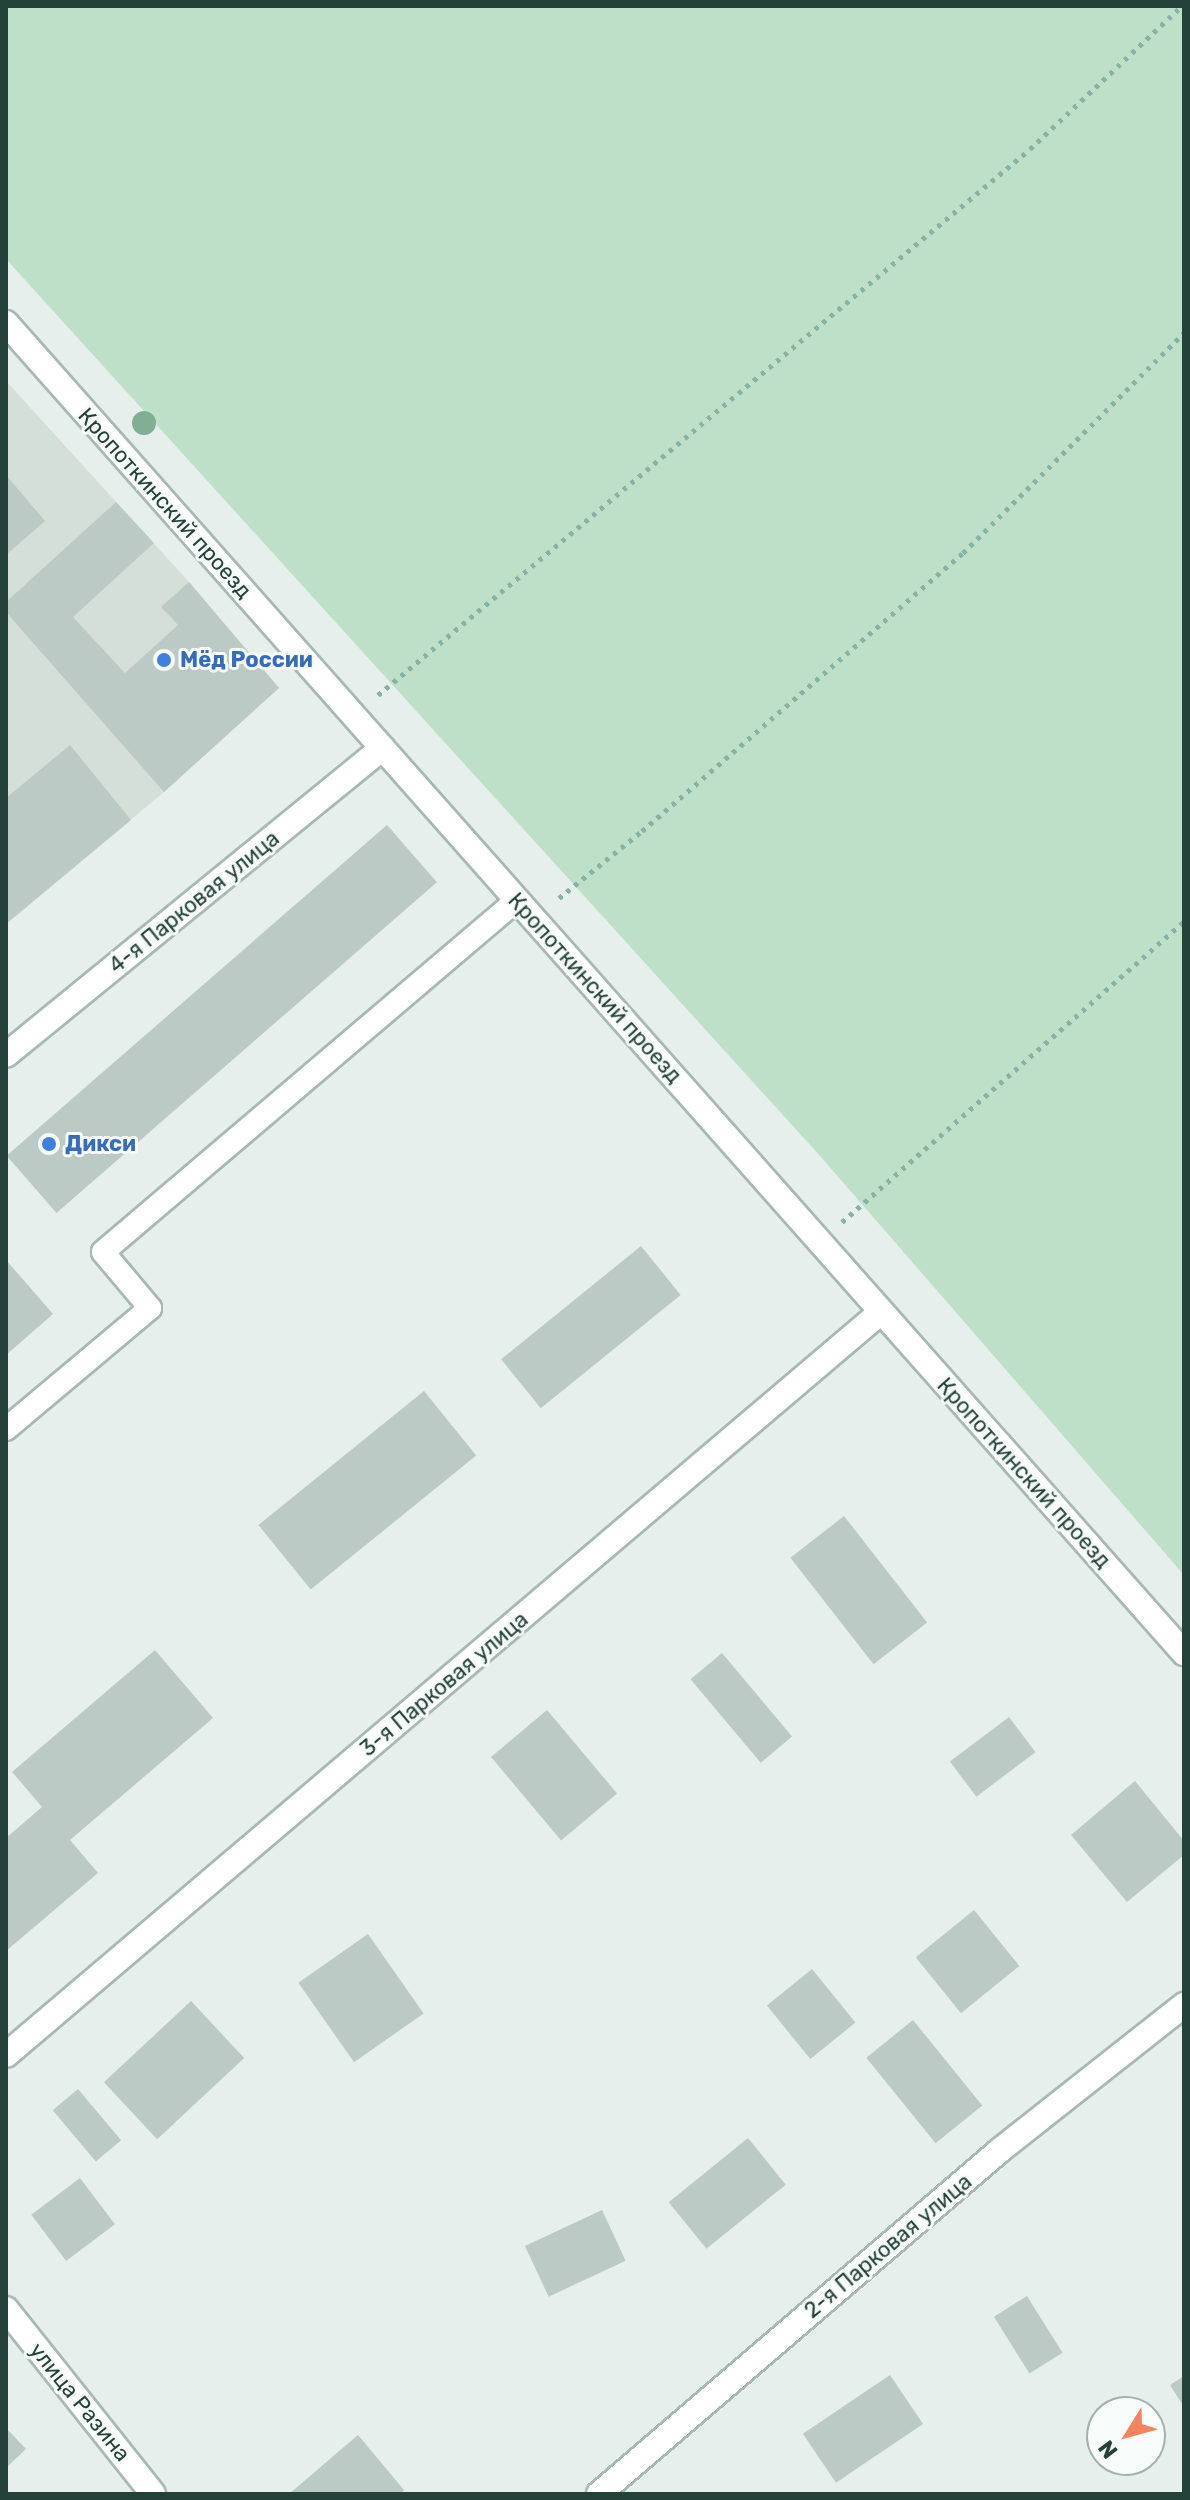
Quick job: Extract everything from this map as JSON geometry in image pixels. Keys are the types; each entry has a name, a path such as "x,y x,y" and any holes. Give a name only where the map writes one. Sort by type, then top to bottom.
{"street":[{"name":"Кропоткинский проезд","path":"6,323 1184,1653"},
{"name":"4-я Парковая улица","path":"6,1055 383,748"},
{"name":"3-я Парковая улица","path":"6,2055 70,2004 881,1312"},
{"name":"2-я Парковая улица","path":"599,2494 999,2151 1184,2005"},
{"name":"улица Разина","path":"6,2309 153,2494"}],"lane":[{"path":"6,1429 150,1308 103,1252 517,900"}],"path":[{"path":"354,716 1030,149 1182,6"},
{"path":"534,918 642,831 963,553 1184,333"},
{"path":"819,1241 1184,922"}],"shaded area":[{"path":"6,381 189,582 279,688 164,792 6,924"}],"green space":[{"path":"6,6 1184,6 1184,1575 821,1157 6,259"}],"building":[{"path":"6,475 45,521 6,555"},
{"path":"116,502 154,543 73,617 125,673 178,625 161,607 189,582 279,688 164,792 6,612 6,602"},
{"path":"70,745 131,820 6,924 6,798"},
{"path":"387,825 437,882 56,1213 7,1156"},
{"path":"641,1246 681,1295 541,1408 501,1359"},
{"path":"6,1260 53,1314 6,1355"},
{"path":"424,1391 476,1456 311,1590 258,1525"},
{"path":"844,1516 927,1622 874,1664 790,1558"},
{"path":"155,1650 213,1718 70,1840 98,1873 6,1951 6,1838 42,1807 12,1772"},
{"path":"722,1653 792,1736 761,1763 691,1679"},
{"path":"547,1710 617,1793 561,1840 491,1757"},
{"path":"1009,1717 1035,1752 976,1797 950,1762"},
{"path":"1135,1781 1184,1841 1184,1855 1127,1902 1071,1835"},
{"path":"974,1910 1019,1966 961,2013 916,1957"},
{"path":"368,1934 424,2013 354,2062 298,1983"},
{"path":"812,1969 855,2023 810,2059 767,2006"},
{"path":"191,2001 244,2058 157,2139 104,2082"},
{"path":"913,2020 982,2105 936,2143 866,2058"},
{"path":"78,2089 121,2140 96,2162 53,2110"},
{"path":"748,2138 786,2185 706,2249 669,2202"},
{"path":"80,2178 115,2224 66,2261 31,2215"},
{"path":"602,2210 626,2261 549,2297 525,2246"},
{"path":"1027,2296 1063,2353 1029,2373 994,2317"},
{"path":"890,2375 923,2424 836,2483 803,2434"},
{"path":"1184,2376 1184,2407 1170,2385"},
{"path":"6,2428 26,2449 6,2468"},
{"path":"358,2435 404,2490 400,2494 289,2494"}],"place":[{"name":"Мёд России","path":"164,660"},
{"name":"Дикси","path":"49,1144"}]}
